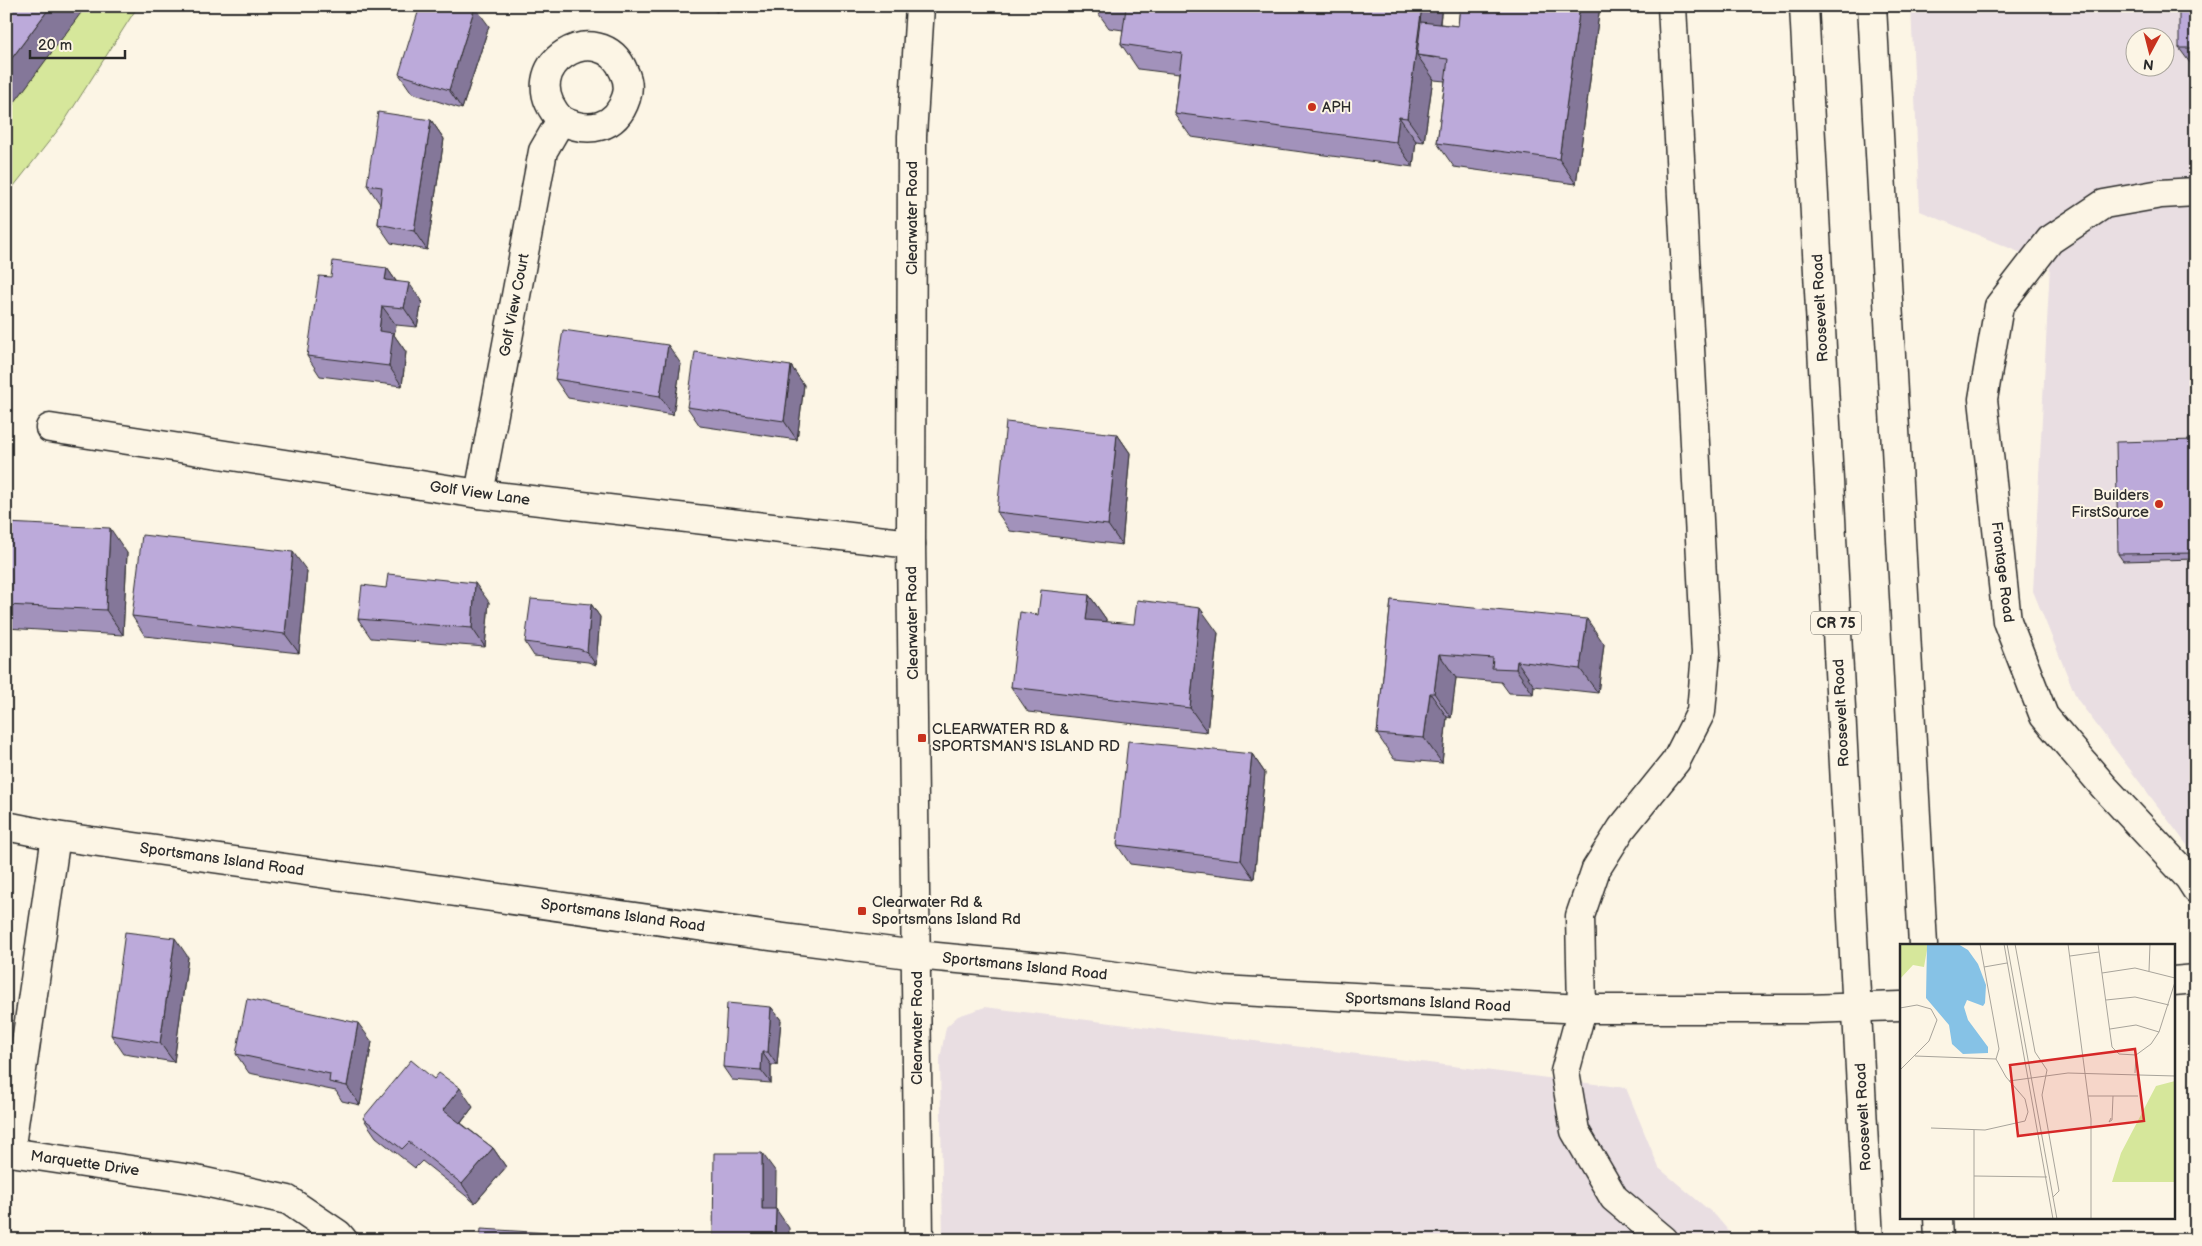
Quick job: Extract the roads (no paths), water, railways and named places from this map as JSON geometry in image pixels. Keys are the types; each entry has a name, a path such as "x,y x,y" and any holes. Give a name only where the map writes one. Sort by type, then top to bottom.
{"street":[{"name":"Clearwater Road","path":"919,1240 911,544 912,136 920,6"},
{"path":"1664,1240 1614,1198 1575,1131 1565,1072 1582,1010 1580,916 1596,869 1622,828 1676,761 1701,712 1706,653 1672,6"},
{"name":"Roosevelt Road","path":"1804,6 1869,1240"},
{"path":"1872,6 1923,944"},
{"name":"Golf View Court","path":"479,494 543,151 561,120"},
{"name":"Frontage Road","path":"2196,192 2161,194 2104,204 2050,240 1999,306 1983,399 2007,621 2044,716 2105,788 2189,878 2196,889"},
{"name":"Golf View Lane","path":"50,428 479,494 911,544"},
{"name":"Sportsmans Island Road","path":"6,826 56,836 916,955 1063,969 1221,990 1582,1010 1900,1006"},
{"name":"Marquette Drive","path":"56,836 8,1152 191,1179 288,1200 338,1234 343,1240"},
{"path":"2174,981 2196,979"},
{"path":"1938,1218 1939,1240"}],"place":[{"name":"APH","path":"1312,107"},
{"name":"Builders FirstSource","path":"2159,504"},
{"name":"CLEARWATER RD & SPORTSMAN'S ISLAND RD","path":"922,738"},
{"name":"Clearwater Rd & Sportsmans Island Rd","path":"862,911"}]}
